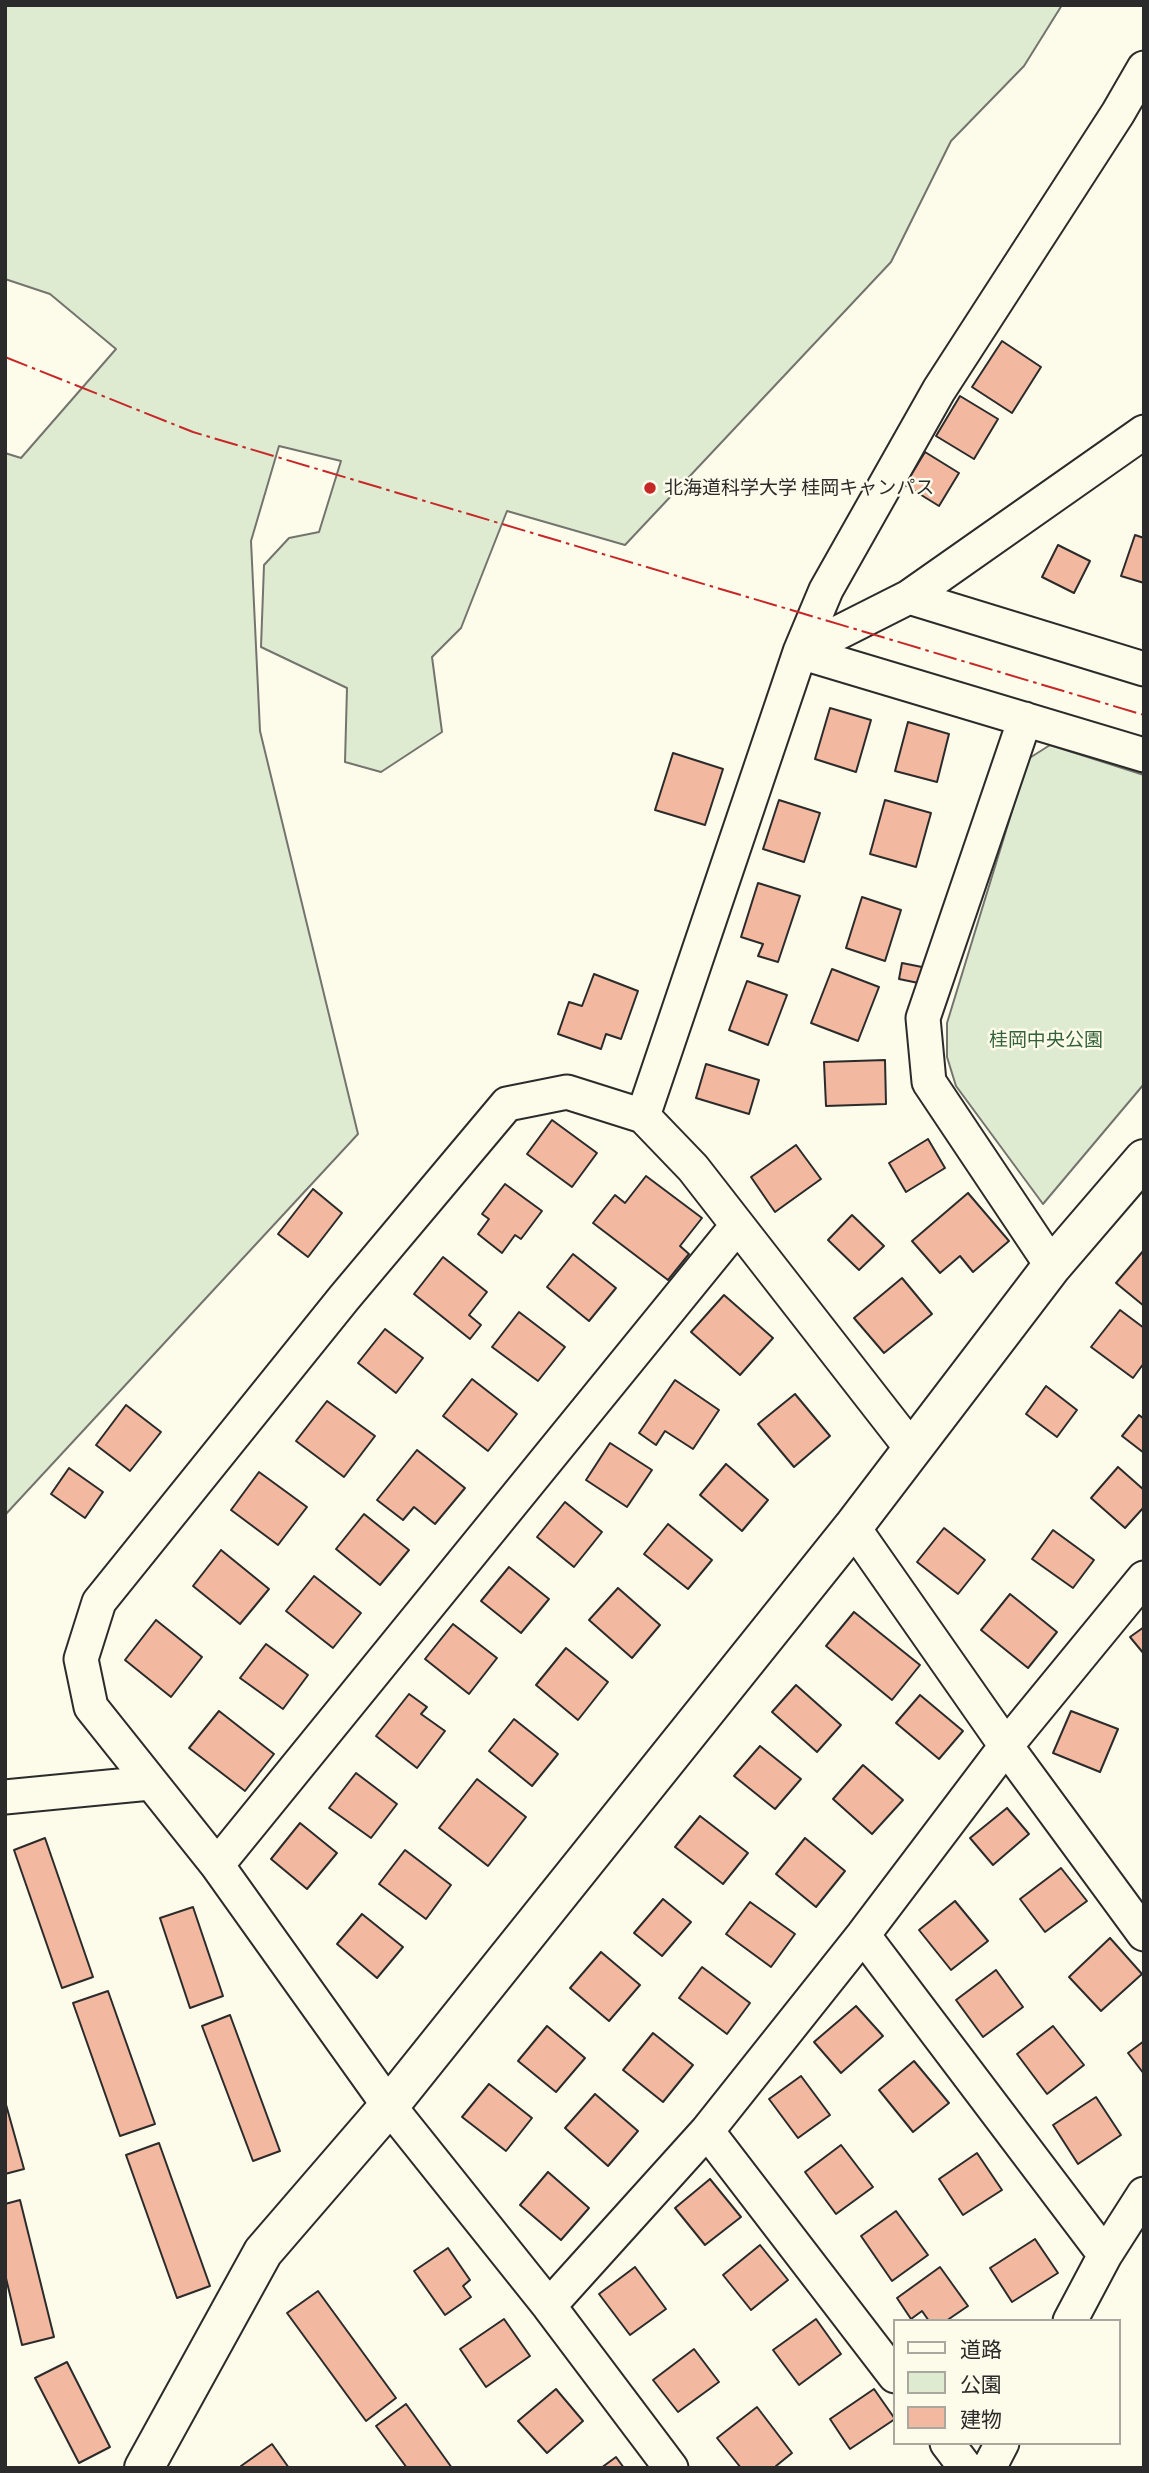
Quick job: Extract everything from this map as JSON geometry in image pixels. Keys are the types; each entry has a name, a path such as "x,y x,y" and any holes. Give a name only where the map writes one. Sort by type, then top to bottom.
{"street":[{"path":"643,1116 800,652 826,590 939,390 1118,113 1144,68"},
{"path":"800,652 909,597 1144,432"},
{"path":"909,597 1144,669"},
{"path":"800,652 1144,755"},
{"path":"1025,719 923,1018 929,1082 1052,1266"},
{"path":"671,2468 549,2305 389,2106 217,1865 91,1707 81,1659 99,1602 344,1298 507,1104 568,1092 643,1116 693,1168 912,1450"},
{"path":"144,2468 263,2252 389,2106 853,1527 1052,1266 1144,1159"},
{"path":"217,1865 737,1226"},
{"path":"853,1527 1006,1746 1144,1934"},
{"path":"549,2305 707,2131 863,1935 1006,1746 1144,1578"},
{"path":"5,1797 150,1783"},
{"path":"863,1935 1105,2255"},
{"path":"707,2131 894,2375"},
{"path":"1071,2319 1105,2255 1144,2194"},
{"path":"949,2445 966,2468"},
{"path":"989,2468 1001,2445"}],"green space":[{"path":"5,5 1062,5 1024,66 951,141 891,262 625,545 507,511 461,628 432,657 442,732 381,772 345,762 347,688 261,647 264,565 289,538 319,532 341,461 279,446 251,541 260,731 358,1134 5,1515 5,453 21,458 116,349 50,294 5,279"},
{"name":"桂岡中央公園","path":"1050,745 1144,775 1144,1084 1043,1204 956,1086 947,1057 947,1023 1028,759"}],"building":[{"path":"1002,341 1041,367 1012,413 972,387"},
{"path":"960,396 998,419 974,459 936,436"},
{"path":"925,452 959,473 939,506 905,485"},
{"path":"1135,535 1144,538 1144,583 1121,576"},
{"path":"1058,545 1090,561 1074,593 1042,577"},
{"path":"830,708 871,720 856,772 815,759"},
{"path":"908,722 949,734 937,782 895,771"},
{"path":"673,753 723,769 705,825 655,810"},
{"path":"779,800 820,813 804,862 763,849"},
{"path":"885,800 931,813 916,867 870,854"},
{"path":"758,883 800,896 778,962 758,956 763,944 741,937"},
{"path":"862,897 901,910 885,961 846,948"},
{"path":"902,963 932,969 928,985 899,979"},
{"path":"832,969 879,987 858,1041 811,1023"},
{"path":"594,974 638,991 621,1039 606,1034 601,1049 558,1034 569,1002 582,1006"},
{"path":"747,981 787,995 768,1045 729,1030"},
{"path":"885,1060 886,1104 826,1106 824,1062"},
{"path":"706,1064 759,1080 749,1114 696,1098"},
{"path":"552,1120 597,1153 572,1187 527,1154"},
{"path":"928,1139 945,1168 906,1192 889,1163"},
{"path":"796,1145 821,1179 775,1212 751,1177"},
{"path":"646,1176 702,1218 680,1246 689,1254 668,1280 593,1223 615,1195 625,1203"},
{"path":"505,1184 542,1211 521,1239 515,1235 502,1253 478,1234 489,1219 482,1214"},
{"path":"313,1189 342,1213 308,1257 278,1234"},
{"path":"968,1193 1009,1241 973,1272 960,1256 940,1273 912,1241"},
{"path":"852,1215 884,1246 859,1270 828,1240"},
{"path":"1144,1250 1144,1306 1116,1283"},
{"path":"573,1254 616,1288 589,1321 547,1287"},
{"path":"443,1257 487,1292 469,1315 481,1325 470,1339 414,1294"},
{"path":"902,1278 932,1314 884,1353 854,1318"},
{"path":"724,1295 773,1338 740,1375 691,1332"},
{"path":"1120,1310 1144,1328 1144,1363 1133,1378 1091,1347"},
{"path":"519,1312 565,1347 538,1381 492,1347"},
{"path":"385,1329 423,1358 396,1393 358,1363"},
{"path":"472,1379 517,1414 488,1451 443,1416"},
{"path":"675,1380 719,1410 693,1449 665,1431 656,1445 639,1433"},
{"path":"1046,1386 1077,1410 1057,1437 1026,1414"},
{"path":"795,1394 830,1436 794,1467 758,1424"},
{"path":"327,1401 375,1436 344,1477 296,1441"},
{"path":"126,1405 161,1432 130,1471 96,1445"},
{"path":"1139,1415 1144,1419 1144,1453 1122,1436"},
{"path":"610,1443 652,1470 627,1507 586,1480"},
{"path":"417,1450 465,1488 435,1524 414,1507 403,1520 377,1500"},
{"path":"726,1464 768,1500 742,1531 700,1495"},
{"path":"1118,1467 1144,1490 1144,1507 1125,1528 1091,1498"},
{"path":"69,1468 103,1492 85,1518 51,1494"},
{"path":"259,1472 307,1507 278,1545 231,1510"},
{"path":"565,1502 602,1532 574,1567 537,1537"},
{"path":"364,1514 409,1550 380,1585 336,1549"},
{"path":"668,1524 712,1560 688,1589 644,1554"},
{"path":"944,1528 985,1560 958,1594 917,1562"},
{"path":"1053,1530 1094,1560 1073,1588 1032,1559"},
{"path":"221,1550 269,1589 240,1624 193,1586"},
{"path":"509,1567 549,1599 521,1633 481,1601"},
{"path":"314,1576 361,1613 333,1648 286,1611"},
{"path":"618,1588 660,1625 632,1658 589,1620"},
{"path":"1010,1594 1057,1632 1028,1668 981,1630"},
{"path":"854,1612 920,1665 892,1700 826,1646"},
{"path":"156,1620 202,1657 171,1697 125,1660"},
{"path":"453,1624 497,1658 469,1694 425,1659"},
{"path":"1144,1627 1144,1654 1130,1637"},
{"path":"266,1644 308,1675 283,1709 240,1678"},
{"path":"566,1648 608,1682 578,1720 536,1685"},
{"path":"796,1685 841,1725 817,1752 772,1712"},
{"path":"409,1694 427,1707 421,1714 445,1731 417,1768 376,1736"},
{"path":"920,1695 963,1731 939,1759 896,1723"},
{"path":"219,1711 274,1754 245,1791 189,1748"},
{"path":"1071,1711 1118,1729 1100,1772 1053,1753"},
{"path":"514,1719 558,1754 532,1786 489,1751"},
{"path":"760,1746 801,1779 775,1809 734,1776"},
{"path":"863,1765 903,1800 872,1834 833,1799"},
{"path":"356,1773 397,1804 371,1838 329,1808"},
{"path":"477,1779 526,1817 488,1866 439,1828"},
{"path":"1007,1808 1029,1834 993,1865 970,1838"},
{"path":"700,1816 748,1853 723,1884 675,1847"},
{"path":"300,1823 337,1853 307,1889 271,1859"},
{"path":"45,1838 93,1977 62,1988 14,1850"},
{"path":"805,1838 845,1871 816,1907 776,1874"},
{"path":"405,1850 451,1885 426,1919 379,1884"},
{"path":"1061,1868 1087,1901 1045,1932 1020,1899"},
{"path":"663,1899 691,1922 662,1956 634,1933"},
{"path":"955,1901 988,1941 951,1970 919,1930"},
{"path":"750,1902 795,1934 771,1967 726,1934"},
{"path":"193,1907 223,1996 190,2008 160,1918"},
{"path":"362,1914 403,1947 377,1978 337,1944"},
{"path":"1110,1938 1142,1974 1101,2011 1069,1977"},
{"path":"601,1952 640,1985 609,2021 570,1988"},
{"path":"702,1967 750,2003 727,2034 679,1998"},
{"path":"996,1970 1023,2007 983,2037 956,2000"},
{"path":"108,1991 155,2124 120,2136 73,2003"},
{"path":"856,2006 883,2036 841,2073 814,2042"},
{"path":"230,2015 280,2151 253,2161 202,2026"},
{"path":"547,2026 585,2058 556,2092 518,2061"},
{"path":"1053,2026 1084,2065 1047,2094 1017,2054"},
{"path":"653,2033 693,2065 663,2102 623,2070"},
{"path":"1144,2041 1144,2074 1128,2053"},
{"path":"914,2061 949,2103 913,2132 879,2090"},
{"path":"801,2076 830,2115 798,2138 769,2099"},
{"path":"489,2084 532,2118 506,2151 462,2117"},
{"path":"595,2094 638,2131 608,2166 565,2128"},
{"path":"1096,2097 1121,2135 1078,2164 1053,2125"},
{"path":"5,2101 24,2169 5,2174"},
{"path":"159,2143 210,2286 177,2298 126,2155"},
{"path":"841,2145 873,2187 836,2214 805,2172"},
{"path":"977,2153 1002,2190 963,2215 939,2179"},
{"path":"548,2172 589,2208 561,2240 520,2205"},
{"path":"710,2179 741,2217 705,2245 675,2208"},
{"path":"20,2200 54,2337 22,2345 5,2274 5,2204"},
{"path":"896,2211 928,2255 892,2281 861,2236"},
{"path":"1035,2239 1058,2273 1012,2302 990,2268"},
{"path":"760,2245 788,2280 751,2310 723,2275"},
{"path":"448,2248 470,2280 463,2286 471,2297 445,2315 414,2271"},
{"path":"635,2267 666,2309 630,2335 599,2294"},
{"path":"940,2267 968,2306 949,2319 928,2319 922,2311 911,2319 897,2298"},
{"path":"318,2291 396,2398 366,2421 287,2313"},
{"path":"504,2319 530,2356 486,2387 460,2349"},
{"path":"816,2319 841,2354 799,2385 773,2350"},
{"path":"694,2349 719,2382 678,2412 653,2380"},
{"path":"67,2362 110,2447 79,2463 35,2378"},
{"path":"556,2389 583,2421 547,2453 518,2421"},
{"path":"874,2389 894,2418 850,2449 830,2419"},
{"path":"406,2404 452,2468 407,2468 376,2426"},
{"path":"757,2407 792,2453 776,2466 777,2468 741,2468 717,2438"},
{"path":"272,2444 289,2468 242,2468 241,2466"},
{"path":"616,2457 624,2468 601,2468"}],"power":[{"path":"5,357 193,432 1144,715"}],"place":[{"name":"北海道科学大学 桂岡キャンパス","path":"650,488"}]}
